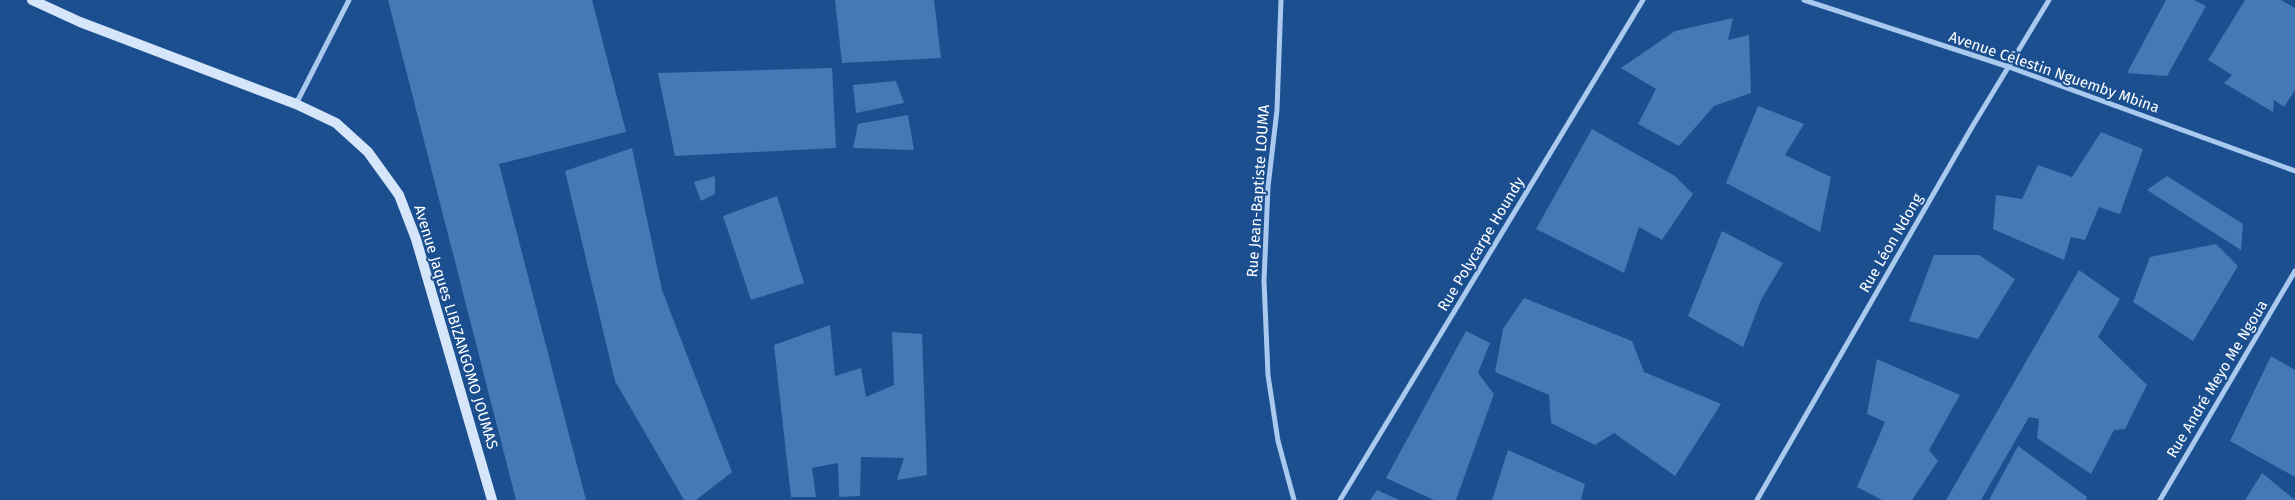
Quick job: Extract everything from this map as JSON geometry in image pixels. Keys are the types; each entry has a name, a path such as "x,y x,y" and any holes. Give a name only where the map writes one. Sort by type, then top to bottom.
{"main road":[{"name":"Avenue Jaques LIBIZANGOMO JOUMAS","path":"32,0 88,26 296,104 336,123 368,152 399,195 416,239 492,500"}],"street":[{"path":"296,104 349,0"},
{"name":"Rue Jean-Baptiste LOUMA","path":"1281,0 1277,110 1268,187 1264,281 1268,375 1278,441 1294,500"},
{"name":"Rue Polycarpe Houndy","path":"1340,500 1643,0"},
{"name":"Avenue Célestin Nguemby Mbina","path":"1804,0 2009,67 2295,171"},
{"name":"Rue Léon Ndong","path":"1757,500 1972,127 2049,0"},
{"name":"Rue André Meyo Me Ngoua","path":"2160,500 2295,271"}],"building":[{"path":"388,0 592,0 626,132 499,164 586,500 516,500"},
{"path":"835,0 934,0 941,58 842,63"},
{"path":"2166,0 2194,0 2206,6 2167,76 2127,73"},
{"path":"2245,0 2281,0 2295,8 2295,90 2284,107 2274,100 2273,112 2224,83 2232,75 2208,60"},
{"path":"1733,18 1728,40 1749,35 1751,93 1714,106 1679,146 1638,124 1656,89 1621,68 1675,31"},
{"path":"832,68 836,148 675,156 658,73"},
{"path":"896,81 904,103 856,113 853,85"},
{"path":"1758,106 1804,124 1785,155 1831,177 1820,232 1726,183"},
{"path":"908,115 914,150 853,148 858,124"},
{"path":"1592,129 1675,176 1693,194 1662,240 1639,227 1624,273 1536,229"},
{"path":"2101,132 2143,149 2120,214 2099,207 2085,240 2071,237 2064,260 1993,229 1996,195 2022,199 2038,165 2072,177"},
{"path":"632,148 662,290 732,472 696,500 684,500 615,381 565,171"},
{"path":"715,176 715,194 701,201 694,182"},
{"path":"2167,176 2243,224 2241,250 2147,190"},
{"path":"777,196 804,283 751,300 723,216"},
{"path":"1722,231 1783,263 1761,300 1743,347 1688,316"},
{"path":"2216,244 2238,266 2193,341 2133,302 2150,257"},
{"path":"1934,255 1979,255 2015,279 1978,339 1909,321"},
{"path":"2079,270 2120,299 2098,337 2147,385 2125,429 2114,430 2091,474 2037,438 2039,419 2029,417 1981,500 1946,500"},
{"path":"1524,298 1632,341 1644,372 1721,404 1675,476 1614,433 1595,445 1551,423 1549,395 1495,372 1503,329"},
{"path":"830,325 835,376 861,368 866,397 894,385 892,332 922,334 927,475 897,480 904,458 861,457 860,496 839,497 838,463 812,468 816,497 791,497 774,345"},
{"path":"1466,331 1490,343 1478,373 1494,394 1456,500 1434,500 1386,478"},
{"path":"2271,356 2295,370 2295,477 2230,441"},
{"path":"1877,359 1960,395 1929,450 1938,461 1912,500 1882,500 1857,487 1885,422 1867,414"},
{"path":"2018,446 2087,497 2086,500 1989,500"},
{"path":"1508,450 1585,484 1581,500 1492,500"},
{"path":"2262,473 2295,500 2245,500"},
{"path":"1377,490 1399,500 1370,500"}]}
